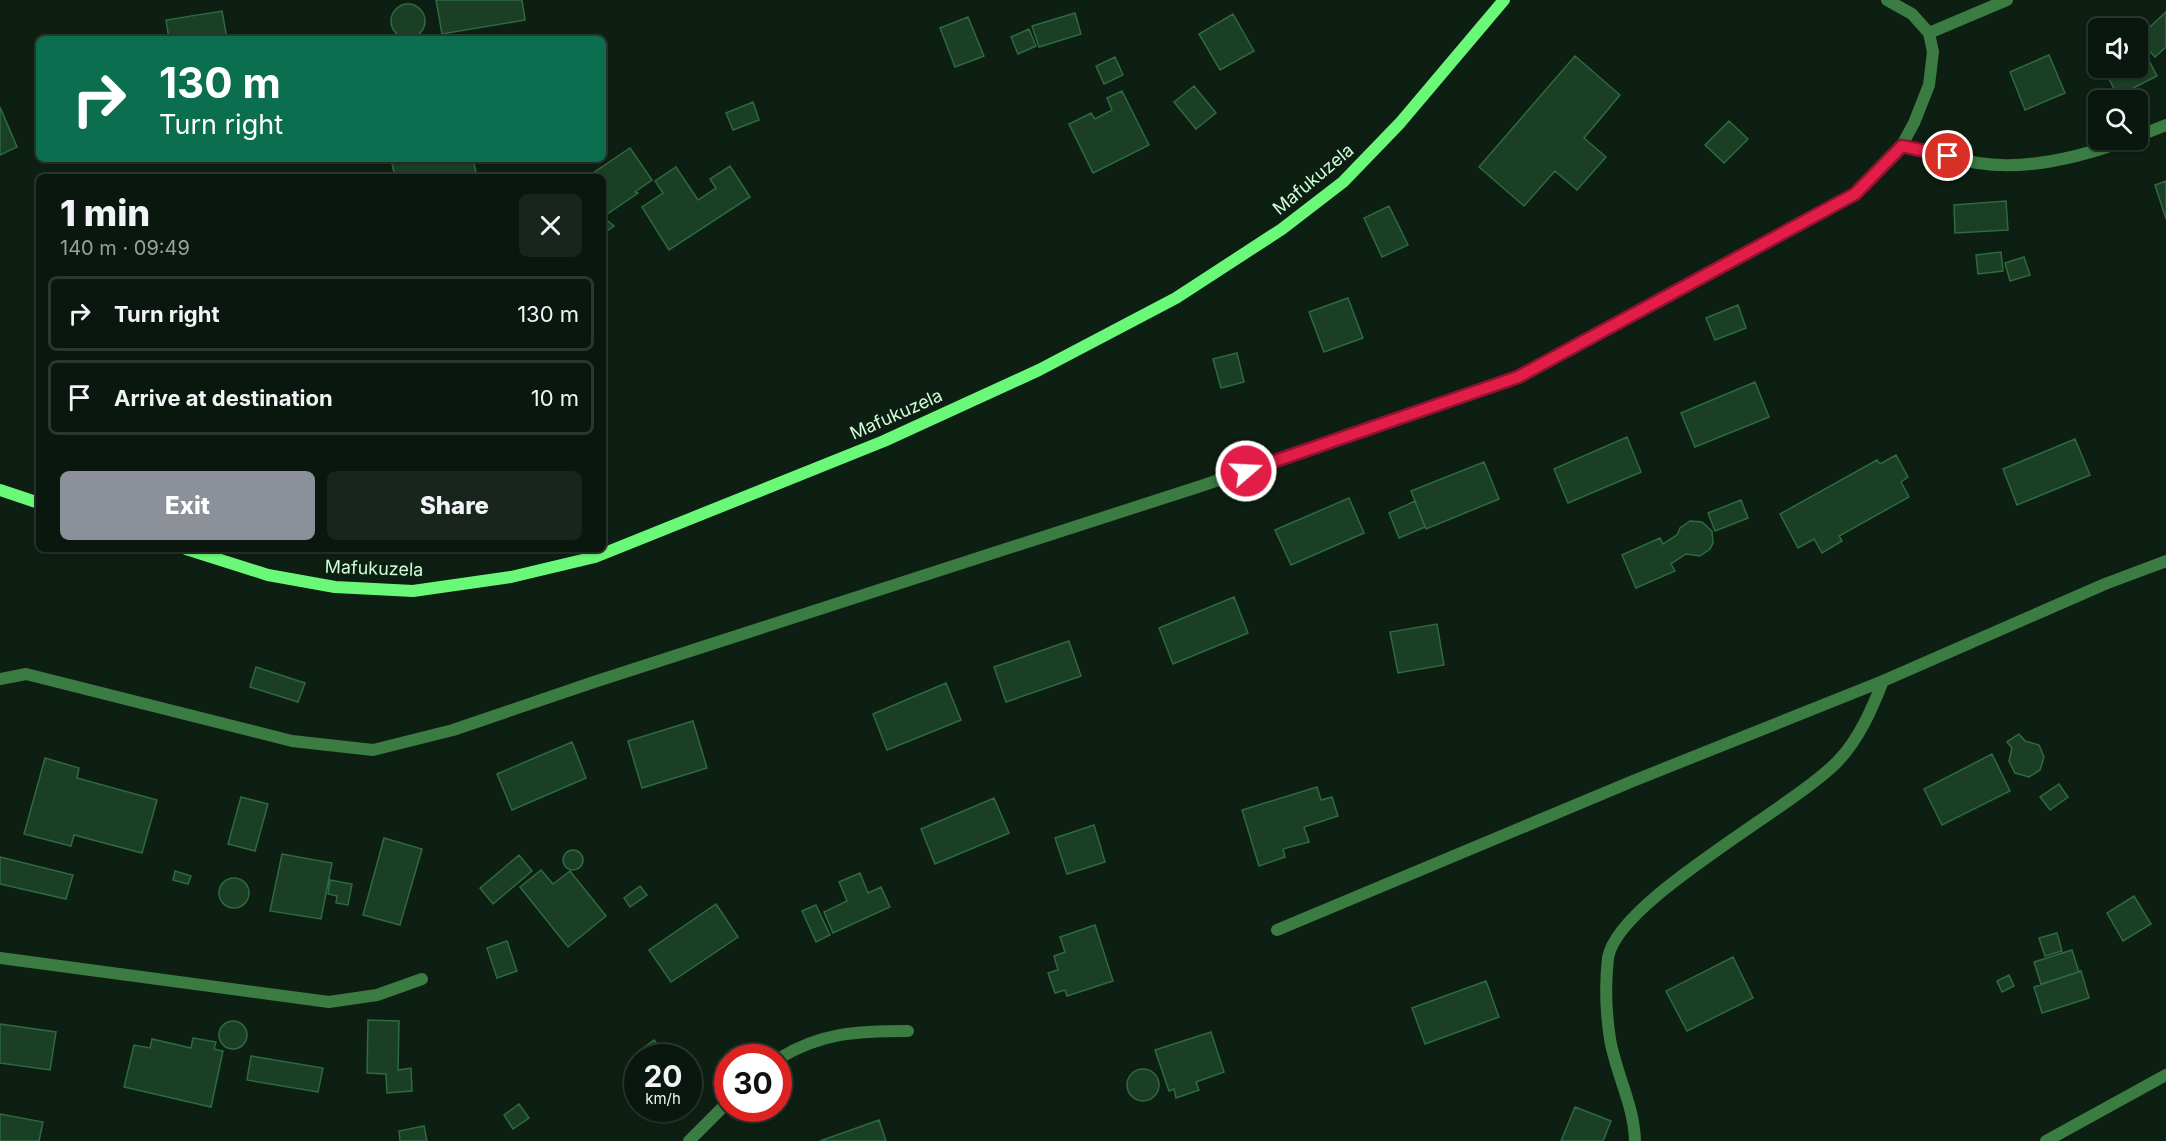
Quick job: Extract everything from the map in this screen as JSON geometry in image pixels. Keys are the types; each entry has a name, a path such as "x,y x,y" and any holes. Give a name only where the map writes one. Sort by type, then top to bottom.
{"main road":[{"name":"Mafukuzela","path":"195,552 268,575 335,587 413,591 511,577 595,557 884,441 1039,370 1176,298 1282,229 1343,182 1400,123 1504,0"},
{"path":"0,490 36,501"}],"street":[{"path":"0,680 26,674 292,741 373,750 453,730 594,682 1215,481 1518,377 1855,194 1902,146 1929,85 1933,52 1929,33 1912,14 1887,0"},
{"path":"1929,33 2007,0"},
{"path":"2148,132 2166,125"},
{"path":"1902,146 1980,163 2024,164 2088,154 2099,150"},
{"path":"1277,930 1633,781 1883,681 2105,584 2166,561"},
{"path":"1635,1141 1634,1122 1610,1040 1606,980 1609,954 1642,909 1674,881 1778,809 1839,760 1869,717 1883,681"},
{"path":"0,958 329,1002 377,995 422,979"},
{"path":"792,1051 851,1031 908,1030"},
{"path":"2046,1141 2166,1075"},
{"path":"689,1141 714,1116"}],"building":[{"path":"436,0 522,0 525,20 442,34"},
{"path":"401,5 415,5 424,14 424,28 416,36 400,36 392,28 392,14"},
{"path":"222,11 226,36 169,36 166,20"},
{"path":"2166,12 2166,47 2155,57 2148,49 2148,29"},
{"path":"1075,13 1081,34 1039,47 1032,26"},
{"path":"1233,14 1254,51 1220,70 1199,34"},
{"path":"968,17 984,56 955,67 940,28"},
{"path":"1029,29 1036,46 1018,54 1011,37"},
{"path":"2049,55 2065,93 2025,110 2010,72"},
{"path":"1575,56 1620,95 1584,138 1606,157 1577,190 1555,171 1524,206 1479,167"},
{"path":"1115,57 1123,75 1104,84 1096,66"},
{"path":"2148,59 2157,76 2130,90 2115,90 2108,78 2148,78"},
{"path":"1194,86 1216,113 1196,129 1174,102"},
{"path":"1122,91 1149,145 1093,173 1069,124 1091,113 1095,119 1112,110 1107,98"},
{"path":"753,102 759,120 733,130 726,113"},
{"path":"0,107 17,147 0,155"},
{"path":"1729,121 1748,139 1724,163 1705,145"},
{"path":"630,148 652,180 635,192 638,193 606,215 606,174 591,174"},
{"path":"392,162 474,162 476,174 394,174"},
{"path":"730,166 750,197 669,250 642,207 663,193 655,181 676,167 698,200 716,188 710,179"},
{"path":"2166,181 2166,219 2155,185"},
{"path":"2006,201 2008,230 1955,233 1954,205"},
{"path":"1389,206 1408,245 1382,257 1364,218"},
{"path":"606,219 614,226 606,232"},
{"path":"2001,252 2003,271 1978,274 1976,255"},
{"path":"2024,257 2030,275 2010,281 2005,263"},
{"path":"1348,298 1363,338 1324,352 1309,312"},
{"path":"1738,305 1746,328 1715,340 1706,318"},
{"path":"1237,353 1244,382 1221,388 1213,359"},
{"path":"1755,382 1769,417 1695,447 1681,413"},
{"path":"1627,437 1641,472 1568,503 1554,469"},
{"path":"2075,439 2090,475 2017,505 2003,469"},
{"path":"1896,455 1908,477 1901,482 1909,497 1839,536 1842,541 1822,553 1814,539 1798,548 1780,514 1877,460 1880,464"},
{"path":"1484,462 1499,499 1426,529 1411,491"},
{"path":"1349,498 1364,533 1291,565 1275,530"},
{"path":"1741,500 1748,518 1715,531 1708,513"},
{"path":"1415,501 1425,527 1399,538 1389,513"},
{"path":"1690,521 1702,522 1712,531 1713,543 1710,549 1700,556 1686,554 1671,564 1675,571 1636,588 1622,555 1660,538 1663,544 1677,535 1680,528"},
{"path":"1234,597 1248,633 1173,664 1159,628"},
{"path":"1437,624 1444,665 1398,673 1390,632"},
{"path":"1069,641 1081,676 1006,702 994,667"},
{"path":"256,667 305,683 298,702 250,687"},
{"path":"946,683 961,720 887,750 873,714"},
{"path":"693,721 707,768 642,788 628,741"},
{"path":"2019,734 2025,741 2039,745 2044,757 2040,770 2029,777 2015,773 2009,761 2012,748 2007,742"},
{"path":"572,742 586,778 512,810 497,774"},
{"path":"1992,754 2010,791 1942,825 1924,789"},
{"path":"45,758 79,768 77,778 157,800 142,853 74,835 71,846 24,834"},
{"path":"2059,784 2068,797 2050,810 2040,797"},
{"path":"1317,787 1321,800 1332,797 1338,816 1304,827 1309,842 1283,849 1285,857 1259,866 1242,810"},
{"path":"241,797 268,804 255,851 228,844"},
{"path":"994,798 1009,833 935,864 921,829"},
{"path":"1094,825 1105,862 1067,874 1055,838"},
{"path":"384,838 422,849 400,925 363,915"},
{"path":"573,850 580,853 583,860 580,867 573,870 566,867 563,860 566,853"},
{"path":"282,854 332,863 321,919 270,911"},
{"path":"519,855 532,871 493,904 480,888"},
{"path":"0,857 73,875 66,899 0,884"},
{"path":"541,870 553,884 570,871 606,916 568,947 520,887"},
{"path":"175,871 191,876 188,884 173,880"},
{"path":"860,873 868,893 881,887 890,907 833,933 824,912 847,901 839,882"},
{"path":"234,878 245,882 249,893 245,904 234,908 223,904 219,893 223,882"},
{"path":"330,880 352,884 348,905 336,903 337,896 328,894"},
{"path":"640,886 647,895 630,907 624,898"},
{"path":"2134,896 2151,924 2123,941 2107,913"},
{"path":"716,904 738,937 671,982 649,950"},
{"path":"816,905 830,935 816,942 802,911"},
{"path":"1095,925 1113,981 1067,996 1065,990 1055,993 1048,973 1058,970 1054,956 1065,952 1060,937"},
{"path":"2057,933 2062,951 2045,956 2039,938"},
{"path":"507,941 517,971 497,978 487,948"},
{"path":"2072,950 2079,972 2041,984 2034,962"},
{"path":"1733,957 1753,998 1687,1031 1666,991"},
{"path":"2081,971 2089,998 2042,1013 2034,987"},
{"path":"2009,975 2014,986 2002,992 1997,981"},
{"path":"1486,981 1499,1017 1425,1044 1412,1008"},
{"path":"368,1020 399,1021 398,1070 411,1068 412,1091 387,1093 386,1074 367,1073"},
{"path":"233,1021 243,1025 247,1035 243,1045 233,1049 223,1045 219,1035 223,1025"},
{"path":"0,1024 56,1032 50,1070 0,1063"},
{"path":"1211,1032 1224,1072 1196,1082 1199,1090 1176,1098 1174,1089 1169,1091 1155,1050"},
{"path":"193,1038 216,1042 214,1049 223,1051 211,1107 124,1087 134,1045 150,1048 152,1039 191,1048"},
{"path":"251,1056 323,1068 318,1092 247,1080"},
{"path":"1143,1069 1154,1074 1159,1085 1154,1096 1143,1101 1132,1096 1127,1085 1132,1074"},
{"path":"519,1104 529,1118 513,1129 504,1115"},
{"path":"1575,1107 1611,1121 1603,1141 1561,1141"},
{"path":"0,1114 43,1122 39,1141 0,1141"},
{"path":"879,1120 886,1141 820,1141"},
{"path":"424,1126 427,1141 400,1141 399,1131"}],"route":[{"path":"1246,471 1374,429 1518,377 1855,194 1902,146 1948,156"}]}
